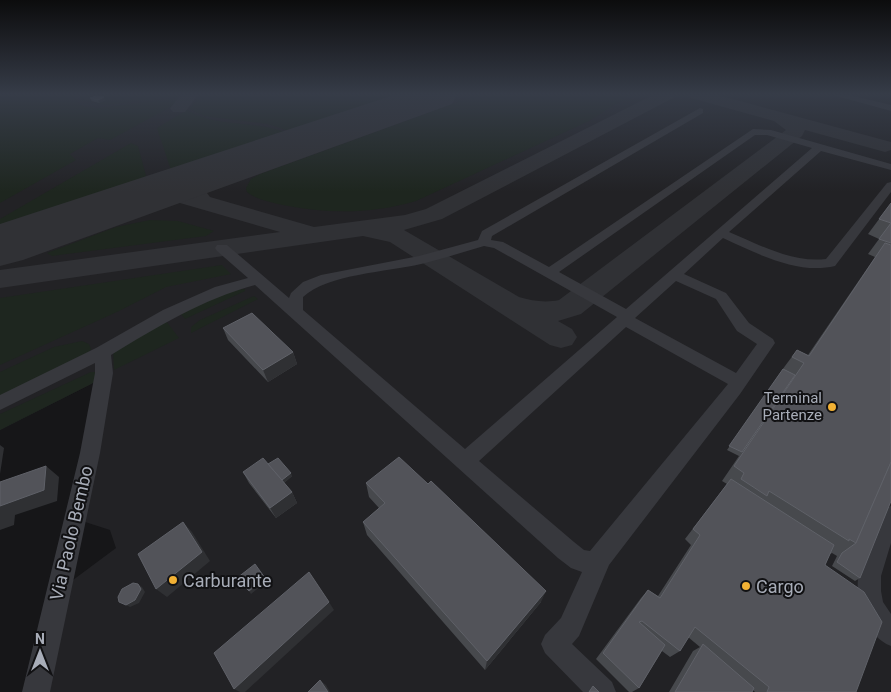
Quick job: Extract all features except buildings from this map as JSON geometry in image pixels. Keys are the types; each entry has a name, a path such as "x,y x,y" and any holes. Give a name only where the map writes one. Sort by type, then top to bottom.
{"street":[{"path":"549,273 753,132 768,132 891,167"},
{"path":"465,461 819,147"},
{"path":"722,233 793,261 815,264 830,263 891,186"},
{"path":"295,312 296,296 308,285 326,278 421,260 484,242 498,245 739,382"},
{"path":"222,248 579,560 592,562 601,556"},
{"path":"602,692 554,644 570,627 601,556 739,382 767,343 743,327 721,296 674,275"},
{"path":"0,403 103,362 168,314 220,290 257,280"},
{"name":"Via Paolo Bembo","path":"36,692 90,453 103,362"},
{"path":"891,516 870,567 867,592 871,606 891,633"}],"lane":[{"path":"484,242 486,234 672,127"}],"shaded area":[{"path":"0,127 891,127 891,692 44,692 69,583 116,548 110,530 79,520 99,380 0,430"},
{"path":"0,127 133,127 110,140 98,138 70,154 76,160 0,203"},
{"path":"269,127 285,132 171,170 157,128"},
{"path":"278,127 300,127 289,131"},
{"path":"388,127 575,127 416,201 383,208 333,211 300,208 269,202 247,192 246,188 251,179 260,174"},
{"path":"131,143 138,146 146,176 142,179 0,225 0,219"},
{"path":"150,220 178,221 214,231 206,236 52,256 47,253 116,227"},
{"path":"222,265 231,274 166,287 119,311 0,365 0,298"},
{"path":"245,289 245,291 185,319 179,312 232,290"},
{"path":"254,296 258,299 191,333 191,327 200,320"},
{"path":"166,321 179,338 114,370 113,349"},
{"path":"82,341 89,344 91,349 86,357 0,403 0,372 54,347"},
{"path":"91,372 95,372 99,380 0,430 0,414"}],"taxiway":[{"path":"0,279 407,222 434,214 604,127"},
{"path":"508,304 539,312 562,310 570,307 795,132 794,127"},
{"path":"816,127 885,146"},
{"path":"202,202 196,194 197,187 209,176 225,168"},
{"path":"119,205 157,196 181,196 202,202"},
{"path":"202,202 304,231"},
{"path":"370,230 398,236 561,337"},
{"path":"0,243 25,237"}],"runway":[{"path":"0,246 344,127"}],"place":[{"name":"Terminal Partenze","path":"832,407"},
{"name":"Carburante","path":"173,580"},
{"name":"Cargo","path":"746,586"}]}
